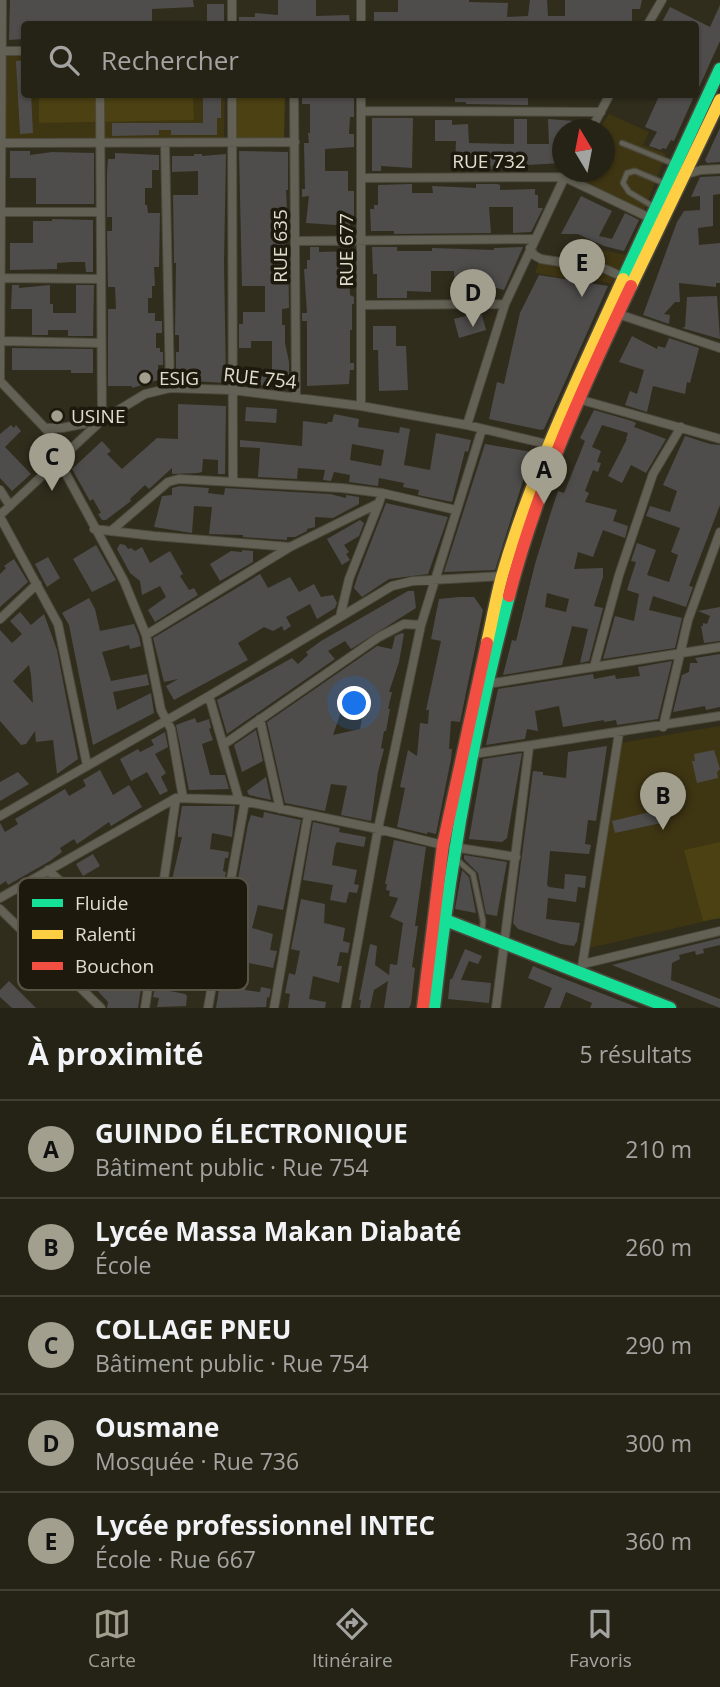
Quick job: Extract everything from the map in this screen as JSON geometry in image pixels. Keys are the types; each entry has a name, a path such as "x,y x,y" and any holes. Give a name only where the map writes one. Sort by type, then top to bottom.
{"main road":[{"path":"423,1008 467,755 507,577 534,510 553,445 623,277 720,69"},
{"path":"553,445 578,399 720,100"},
{"path":"467,755 487,684 507,577"},
{"path":"438,918 582,969 670,1008"},
{"path":"435,1008 438,918"}],"street":[{"path":"2,0 0,381 68,452"},
{"path":"232,0 232,21"},
{"path":"361,0 361,21"},
{"path":"650,21 662,0"},
{"path":"3,51 21,51"},
{"path":"45,428 62,428 102,419 100,98"},
{"path":"232,98 233,482"},
{"name":"RUE 635","path":"295,98 296,397"},
{"name":"RUE 677","path":"361,98 361,406"},
{"path":"597,119 608,98"},
{"path":"361,111 601,112"},
{"path":"2,143 295,142"},
{"path":"165,143 170,388"},
{"path":"683,175 720,169"},
{"name":"RUE 732","path":"361,178 552,174"},
{"path":"467,425 505,304 561,182"},
{"name":"RUE 732","path":"583,182 652,213"},
{"path":"1,212 100,212"},
{"path":"295,241 532,244"},
{"path":"532,244 534,255 541,259 605,269 623,277"},
{"path":"1,278 101,279"},
{"path":"361,305 505,304"},
{"path":"618,314 720,348"},
{"path":"1,341 102,343"},
{"name":"RUE 754","path":"0,516 102,419 145,394 170,388 233,390 361,406 467,425 553,445"},
{"path":"578,399 720,439"},
{"path":"594,667 619,575 653,474 681,427"},
{"path":"346,1008 378,828 421,625 482,429"},
{"path":"59,461 124,581 146,635 161,710 172,729 180,798 167,878"},
{"path":"111,531 168,482 180,479 342,488 456,510"},
{"path":"0,490 10,506"},
{"path":"340,617 349,579 382,494"},
{"path":"146,635 290,547 379,503"},
{"path":"0,516 58,624 87,765"},
{"path":"94,528 290,547"},
{"path":"663,727 688,620 720,532"},
{"path":"0,816 209,696 392,586 414,581 507,577"},
{"path":"0,619 37,584"},
{"path":"223,745 379,637 404,624 421,625"},
{"path":"487,684 720,647"},
{"path":"209,696 242,801 229,878"},
{"path":"467,755 663,727 720,716"},
{"path":"260,719 280,809"},
{"path":"619,733 582,969 720,932"},
{"path":"496,1008 529,747"},
{"path":"34,878 180,798 242,801 378,828 449,849 516,857"},
{"path":"274,1008 308,815"},
{"path":"48,870 57,878"},
{"path":"0,898 18,888"},
{"path":"0,909 18,927"},
{"path":"83,990 101,1008"},
{"path":"145,1008 148,990"},
{"path":"208,1008 211,990"}],"lane":[{"path":"622,143 675,164"},
{"path":"652,213 623,183 627,173 635,171 666,184"},
{"path":"449,849 473,874 483,921 481,934"}],"shaded area":[{"path":"7,52 21,52 21,98 225,98 224,140 5,140"},
{"path":"39,98 193,98 194,120 39,123"},
{"path":"235,98 285,98 284,139 234,138"},
{"path":"609,114 649,132 643,145 666,154 644,211 584,182 615,182 615,119 606,119"},
{"path":"576,244 626,255 611,284 588,278 586,282 535,273 542,253 568,262"},
{"path":"720,726 720,918 589,948 620,743"},
{"path":"720,842 720,918 703,921 684,850"}],"building":[{"path":"10,0 193,0 194,7 152,9 152,21 21,21 21,39 9,40"},
{"path":"278,0 316,0 316,16 349,15 350,21 239,21 239,17 255,17 255,13 278,15"},
{"path":"398,0 469,0 508,3 507,17 528,16 530,0 547,0 548,16 565,16 565,0 642,0 640,9 632,9 632,21 374,21 374,12 398,12"},
{"path":"207,4 224,4 224,21 207,21"},
{"path":"720,5 720,41 699,87 699,22 710,27"},
{"path":"670,7 698,21 663,21"},
{"path":"21,60 21,98 31,98 33,133 20,134 16,61"},
{"path":"203,98 221,98 221,118 217,118 217,135 171,135 171,130 159,130 159,135 112,136 112,123 203,123"},
{"path":"302,98 354,98 354,117 350,117 349,134 354,134 354,147 325,149 325,171 348,171 348,191 354,191 354,216 350,216 350,226 306,223 309,196 302,197 302,189 305,189 304,143 309,143 310,104 302,104"},
{"path":"455,98 528,98 528,105 455,102"},
{"path":"658,98 693,98 674,141 671,140 666,149 649,146 657,132 645,127"},
{"path":"372,118 413,118 412,168 381,166 381,171 372,171"},
{"path":"514,119 527,119 527,144 549,144 548,119 552,119 552,164 527,165 515,169 487,169 487,165 455,165 456,141 435,141 435,120 452,120 452,125 468,124 469,143 514,144"},
{"path":"720,128 720,162 707,163 705,160"},
{"path":"10,151 30,151 30,155 52,152 94,153 94,204 36,204 36,178 10,178"},
{"path":"239,151 288,152 286,245 289,308 282,309 282,325 285,325 289,387 239,384 239,375 272,377 272,341 251,341 251,348 239,348 239,324 243,324 243,312 265,312 265,286 242,286"},
{"path":"115,153 159,155 159,170 152,170 152,188 145,188 145,205 148,213 160,213 159,267 154,267 155,286 152,286 152,298 148,298 148,313 155,313 155,321 162,321 162,333 156,333 156,348 163,352 163,365 158,365 158,380 132,388 108,386 108,309 116,309 115,287 108,287 107,231 112,231 112,217 107,217 107,173 108,159 115,159"},
{"path":"226,154 226,383 176,380 179,335 175,335 173,195 198,195 198,171 172,172 172,156"},
{"path":"720,176 720,194 713,195 713,226 698,228 699,245 720,243 720,283 716,283 716,287 679,283 680,302 675,302 664,314 670,315 669,324 643,315 677,222 684,211 700,210 700,196 691,197 700,177"},
{"path":"412,184 412,193 433,193 432,186 476,188 476,184 497,184 500,185 500,190 535,189 538,208 543,208 531,232 513,233 513,207 489,207 491,233 394,234 394,231 371,231 370,209 378,205 378,185"},
{"path":"581,196 612,211 599,236 612,239 625,213 639,220 624,251 604,246 578,234 561,234"},
{"path":"93,220 93,272 86,272 85,262 57,263 57,269 10,270 10,243 33,243 33,221"},
{"path":"310,247 319,247 319,252 354,251 354,264 349,264 350,295 354,297 350,363 354,363 354,370 350,370 349,384 307,386 307,321 302,321 302,313 307,313 304,269 307,269 307,260 310,260"},
{"path":"372,247 397,247 397,251 432,251 432,248 494,250 523,247 504,290 485,289 485,298 474,298 474,290 455,291 454,271 431,271 431,292 407,291 407,298 377,298 377,274 373,274"},
{"path":"539,275 608,286 544,429 541,430 489,419 497,382 504,384 520,313"},
{"path":"12,285 19,285 19,288 50,285 53,313 76,313 76,285 94,285 93,336 68,336 68,330 48,330 48,335 32,335 32,309 11,309"},
{"path":"717,296 720,339 682,328 685,327 687,297"},
{"path":"481,312 486,330 459,338 454,319"},
{"path":"373,326 396,326 396,346 406,346 408,390 379,391 378,350 373,350"},
{"path":"632,336 657,349 658,346 665,348 669,338 699,348 685,394 653,386 647,412 625,405 630,391 637,394 644,370 619,362"},
{"path":"12,348 93,349 93,373 71,373 71,370 12,370"},
{"path":"178,404 226,406 225,474 218,474 218,460 203,459 202,472 198,473 172,474 172,468 149,489 145,485 131,501 106,520 102,520 93,499 90,501 72,469 102,441 111,451 107,454 122,469 157,438 178,439"},
{"path":"246,407 277,409 276,423 245,421"},
{"path":"594,410 632,421 636,423 634,427 666,439 646,473 631,465 622,483 608,476 628,433 602,425 592,447 601,451 597,462 601,463 598,472 593,470 585,491 589,493 585,502 617,510 613,521 628,526 625,538 603,530 593,557 578,552 574,569 603,568 594,606 603,608 589,661 580,663 588,629 572,626 562,665 503,675 512,640 516,641 535,564 558,491 564,493 585,441 580,438","holes":["547,593 569,599 566,612 545,607"]},
{"path":"334,414 359,419 358,427 399,433 400,427 410,429 404,465 430,470 436,433 471,440 468,452 465,451 452,502 418,495 419,490 403,487 404,483 379,478 378,486 349,482 350,475 334,472 331,481 323,480 325,470 298,468 297,479 258,477 260,448 240,447 240,440 302,446 303,421 327,424 332,422","holes":["352,444 384,450 381,466 350,460"]},
{"path":"11,425 14,428 16,425 21,431 5,447 31,474 12,491 0,478 0,434"},
{"path":"685,436 720,445 720,505 689,586 693,587 686,607 653,596 649,610 682,618 675,648 603,659 615,616 634,621 639,594 627,590 636,562 631,561 637,543 656,550 647,575 669,582 678,555 671,552 680,528 646,516 650,506 670,512 677,491 663,485"},
{"path":"39,441 53,455 43,464 30,450"},
{"path":"485,444 532,452 495,570 444,572"},
{"path":"172,488 209,488 208,493 224,495 225,488 330,494 346,498 346,495 359,497 359,504 333,518 315,517 315,527 295,537 287,537 287,540 209,534 212,507 194,506 192,533 154,527 162,496 172,495"},
{"path":"386,503 448,517 428,574 389,579 362,597 354,588"},
{"path":"360,520 364,523 359,536 344,545 350,560 342,565 327,539"},
{"path":"120,544 135,551 142,547 150,563 170,551 183,574 180,576 189,590 194,588 198,595 155,622 148,610 166,597 160,586 142,595 140,581 130,573 117,549"},
{"path":"96,545 116,580 92,592 73,559"},
{"path":"231,551 253,551 253,562 220,581 210,564"},
{"path":"48,557 60,578 47,587 35,564"},
{"path":"14,559 28,582 0,607 0,574 6,568 4,566"},
{"path":"260,574 268,588 290,577 299,592 314,584 321,597 333,595 337,603 335,608 317,619 310,604 286,617 291,626 284,631 282,626 273,631 264,627 238,643 248,660 174,700 166,686 178,679 164,682 153,638"},
{"path":"408,591 414,591 416,608 351,649 345,641 328,651 335,659 227,734 217,700 292,658 298,664 308,655 306,652 321,641"},
{"path":"474,597 483,610 460,722 451,721 451,759 436,834 427,834 397,827 405,788 400,787 408,750 417,756 420,723 428,724 429,710 426,710 441,641 431,639 439,599"},
{"path":"89,598 95,609 100,631 134,624 139,636 141,646 130,649 129,645 102,652 111,681 147,674 149,685 113,692 117,710 151,693 154,713 93,745 69,625 62,613"},
{"path":"720,607 720,641 704,643 701,626 703,623 707,624 710,616 698,611"},
{"path":"20,612 31,625 44,614 57,650 78,759 57,774 53,740 36,742 35,731 26,744 21,745 0,721 0,630 12,643 22,634 10,621","holes":["29,665 33,703 13,681"]},
{"path":"404,634 399,662 389,692 392,692 390,709 381,748 384,749 371,821 341,815 347,786 331,784 325,811 285,803 267,722 377,646 392,649 395,636","holes":["342,709 363,713 360,729 333,735"]},
{"path":"720,654 720,707 706,710 705,706 673,712 682,675 689,672 690,663 698,663 695,658"},
{"path":"672,661 658,719 617,725 616,720 604,720 563,727 559,706 535,711 538,731 527,729 525,739 486,745 498,689 593,674 594,679 615,675 616,679 640,676 638,667"},
{"path":"195,718 197,723 209,719 213,740 202,744 210,775 225,775 229,789 189,790 176,725"},
{"path":"256,730 263,761 242,772 234,745"},
{"path":"165,732 168,747 155,754 166,773 161,777 168,791 160,795 147,772 131,781 120,759 138,749 140,752 154,745 151,740"},
{"path":"607,746 596,821 588,820 585,844 591,845 589,854 550,851 549,887 564,889 565,874 586,876 585,888 578,887 576,902 548,898 546,919 580,923 577,941 574,946 561,944 518,929 513,923 533,771 566,778 568,752"},
{"path":"714,750 720,769 717,772 718,778 697,783 692,761 695,761 694,754"},
{"path":"522,753 507,838 502,842 469,839 483,759"},
{"path":"100,770 113,795 129,785 142,807 111,826 109,822 77,844 74,839 60,848 62,852 50,861 8,885 6,881 0,885 0,823 5,832 18,824 15,819 65,789 69,796 86,786 83,780"},
{"path":"18,772 29,784 0,801 0,782"},
{"path":"266,777 271,800 249,795 247,791"},
{"path":"182,806 235,806 232,837 212,833 210,849 229,852 228,858 225,858 225,878 172,878 182,837 178,837"},
{"path":"663,809 666,822 615,833 612,821"},
{"path":"264,812 301,820 283,910 258,905 252,928 273,934 270,950 277,951 273,968 249,963 248,969 248,878 238,878 251,815 263,818"},
{"path":"313,822 340,828 339,832 366,837 364,847 337,842 335,846 332,865 357,870 354,884 359,885 357,893 349,892 346,903 330,900 333,885 303,880"},
{"path":"394,840 426,847 415,926 418,926 412,967 415,968 411,1004 409,1008 384,1008 388,981 374,990 370,1008 360,1008 359,1000 370,944 377,946 375,965 389,975 390,964 397,965 403,923 390,917 398,898 389,896 390,891 386,890 385,884"},
{"path":"93,854 100,866 83,876 76,864"},
{"path":"464,855 507,862 497,916 486,914 478,873 464,859"},
{"path":"462,870 469,877 476,913 455,909"},
{"path":"301,899 325,904 324,923 345,928 343,941 350,943 348,953 340,952 337,966 342,966 339,983 313,976 309,999 326,1002 325,1008 288,1008 290,994 285,993 289,973 295,975 300,951 291,949"},
{"path":"720,938 720,945 703,949 704,953 696,955 695,951 679,955 680,959 672,963 671,980 720,999 720,1008 612,965"},
{"path":"465,949 482,956 478,964 469,961 461,980 491,983 489,1003 448,999 450,979"},
{"path":"533,966 639,1008 590,1008 592,1003 566,992 560,1008 544,1008 552,988 528,978"},
{"path":"9,981 36,1008 12,1008 0,997 0,990"},
{"path":"261,987 271,989 266,1007 216,1008 219,990 260,992"},
{"path":"97,990 141,990 138,1008 107,1008 108,1002"},
{"path":"155,990 185,994 186,1006 157,1007 159,998 153,997"}],"traffic: fast":[{"path":"623,279 720,69"},
{"path":"434,1008 464,800 484,698 509,596"},
{"path":"435,916 670,1008"}],"traffic: slow":[{"path":"631,286 720,100"},
{"path":"487,643 502,576 527,500 557,425 623,279"}],"traffic: jam":[{"path":"509,596 547,477 631,286"},
{"path":"423,1008 443,845 487,643"}],"place":[{"name":"Lycée professionnel INTEC","path":"582,297"},
{"name":"Ousmane","path":"473,327"},
{"name":"ESIG","path":"145,378"},
{"name":"USINE","path":"57,416"},
{"name":"COLLAGE PNEU","path":"52,491"},
{"name":"GUINDO ÉLECTRONIQUE","path":"544,504"},
{"name":"Lycée Massa Makan Diabaté","path":"663,830"}]}
